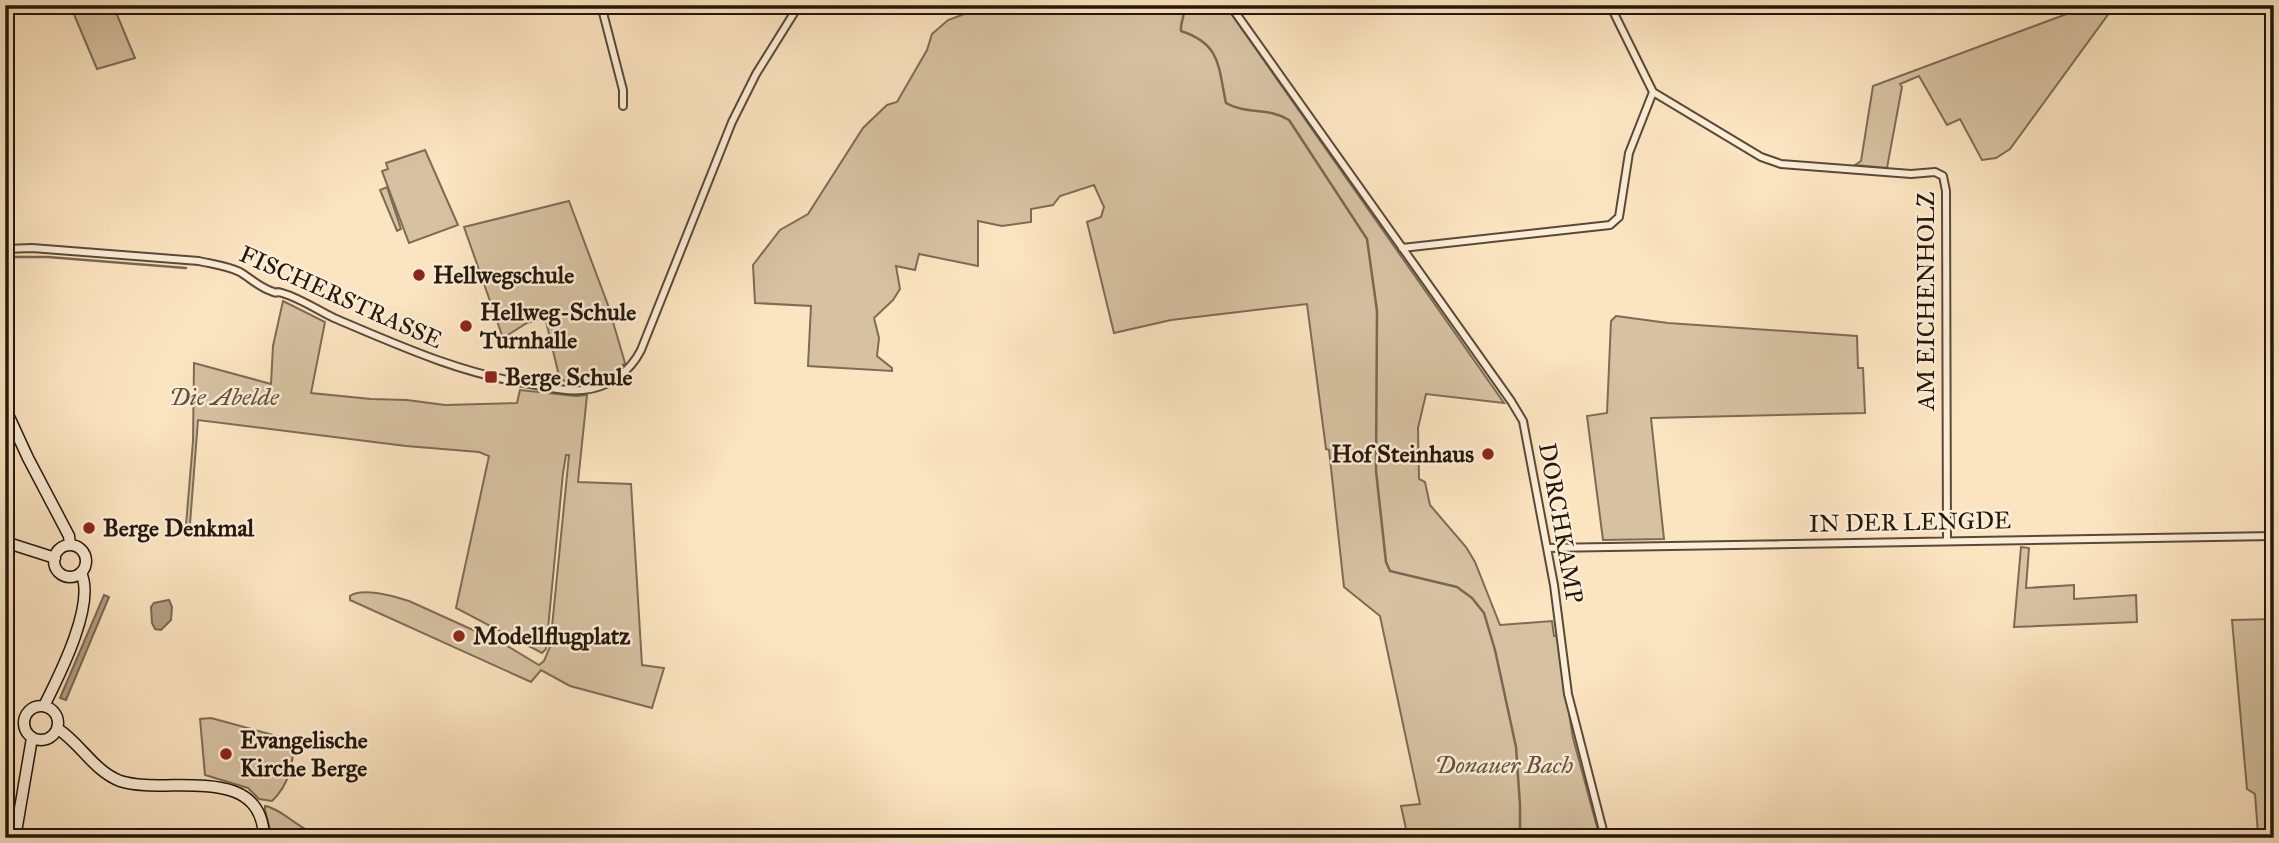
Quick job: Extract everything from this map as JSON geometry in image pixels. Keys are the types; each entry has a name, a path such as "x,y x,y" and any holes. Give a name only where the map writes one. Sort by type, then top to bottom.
{"street":[{"path":"601,5 623,90 624,106"},
{"name":"FISCHERSTRASSE","path":"5,249 32,247 219,265 240,272 273,292 281,293 460,369 497,379 564,389 597,387 621,375 638,357 658,313 732,122 756,74 799,5"},
{"name":"DORCHKAMP","path":"1230,5 1511,401 1522,421 1547,548 1568,694 1605,838"},
{"path":"1402,248 1610,225 1615,222 1619,217 1629,153 1653,92 1610,5"},
{"name":"AM EICHENHOLZ","path":"1653,92 1770,161 1911,174 1936,172 1943,176 1946,191 1947,541"},
{"path":"5,408 22,447 69,537 70,545"},
{"name":"IN DER LENGDE","path":"1547,548 2274,536"},
{"path":"5,542 55,558"},
{"path":"70,545 79,548 85,555 86,565 81,573 72,577 62,575 55,567 55,558 60,548 70,545"},
{"path":"44,706 83,613 85,594 81,573"},
{"path":"44,706 57,715 58,729 44,740 32,738 26,731 25,717 31,710 44,706"},
{"path":"58,729 105,773 120,780 139,785 214,787 243,795 260,814 264,838"},
{"path":"15,838 32,738"}],"green space":[{"path":"70,5 113,5 135,58 97,69"},
{"path":"977,5 1225,5 1504,403 1426,394 1418,428 1419,479 1425,482 1430,505 1466,547 1475,562 1500,625 1552,621 1554,636 1557,636 1573,738 1600,838 1408,838 1401,806 1420,804 1380,616 1344,587 1329,450 1326,449 1307,304 1171,320 1114,333 1087,222 1101,217 1104,207 1094,185 1060,196 1053,205 1031,209 1031,222 1002,226 978,221 978,266 919,254 915,270 896,266 900,289 893,300 874,318 879,338 877,356 892,368 892,371 808,366 811,306 755,303 753,265 780,230 808,214 863,128 887,105 897,102 927,50 932,34 948,20 978,9"},
{"path":"2091,5 2115,5 2010,149 1996,158 1982,160 1960,119 1947,125 1919,76 1900,84 1902,87 1887,168 1855,165 1861,161 1873,86"},
{"path":"425,150 458,225 409,243 382,171 388,169 386,163"},
{"path":"387,187 401,229 397,231 380,190"},
{"path":"569,201 608,305 625,363 611,375 587,382 560,380 545,317 527,323 503,338 464,227"},
{"name":"Die Abelde","path":"283,301 325,322 311,393 445,405 517,403 520,390 587,395 578,482 631,484 642,665 664,668 652,708 570,686 541,670 531,682 350,600 350,596 355,593 370,592 409,601 504,644 539,665 544,661 550,647 569,455 566,455 563,473 546,649 542,653 456,608 489,456 479,452 406,446 198,420 189,537 185,537 193,441 194,363 271,384 273,346"},
{"path":"1616,316 1668,323 1857,336 1858,368 1863,368 1865,413 1651,418 1664,539 1603,540 1587,416 1607,413 1611,321"},
{"path":"2021,547 2029,548 2026,588 2074,585 2074,599 2136,595 2137,622 2014,627"},
{"path":"2274,619 2274,833 2258,834 2255,794 2247,789 2232,620"},
{"path":"211,718 295,741 286,781 272,801 259,799 248,788 205,775 200,719"},
{"path":"265,806 317,834 377,838 272,838"}],"shaded area":[{"path":"104,595 109,597 66,700 60,698"},
{"path":"169,600 172,607 171,620 161,630 155,629 151,607 154,603"}],"waterway":[{"name":"Donauer Bach","path":"1184,5 1181,31 1194,36 1211,50 1219,67 1226,103 1289,120 1367,239 1377,311 1376,471 1386,562 1390,571 1457,587 1472,598 1484,613 1495,650 1516,747 1520,838"},
{"path":"5,257 48,257 186,268"}],"place":[{"name":"Hellwegschule","path":"419,275"},
{"name":"Hellweg-Schule Turnhalle","path":"466,326"},
{"name":"Berge Schule","path":"491,377"},
{"name":"Hof Steinhaus","path":"1488,454"},
{"name":"Berge Denkmal","path":"89,528"},
{"name":"Modellflugplatz","path":"459,636"},
{"name":"Evangelische Kirche Berge","path":"226,754"}]}
